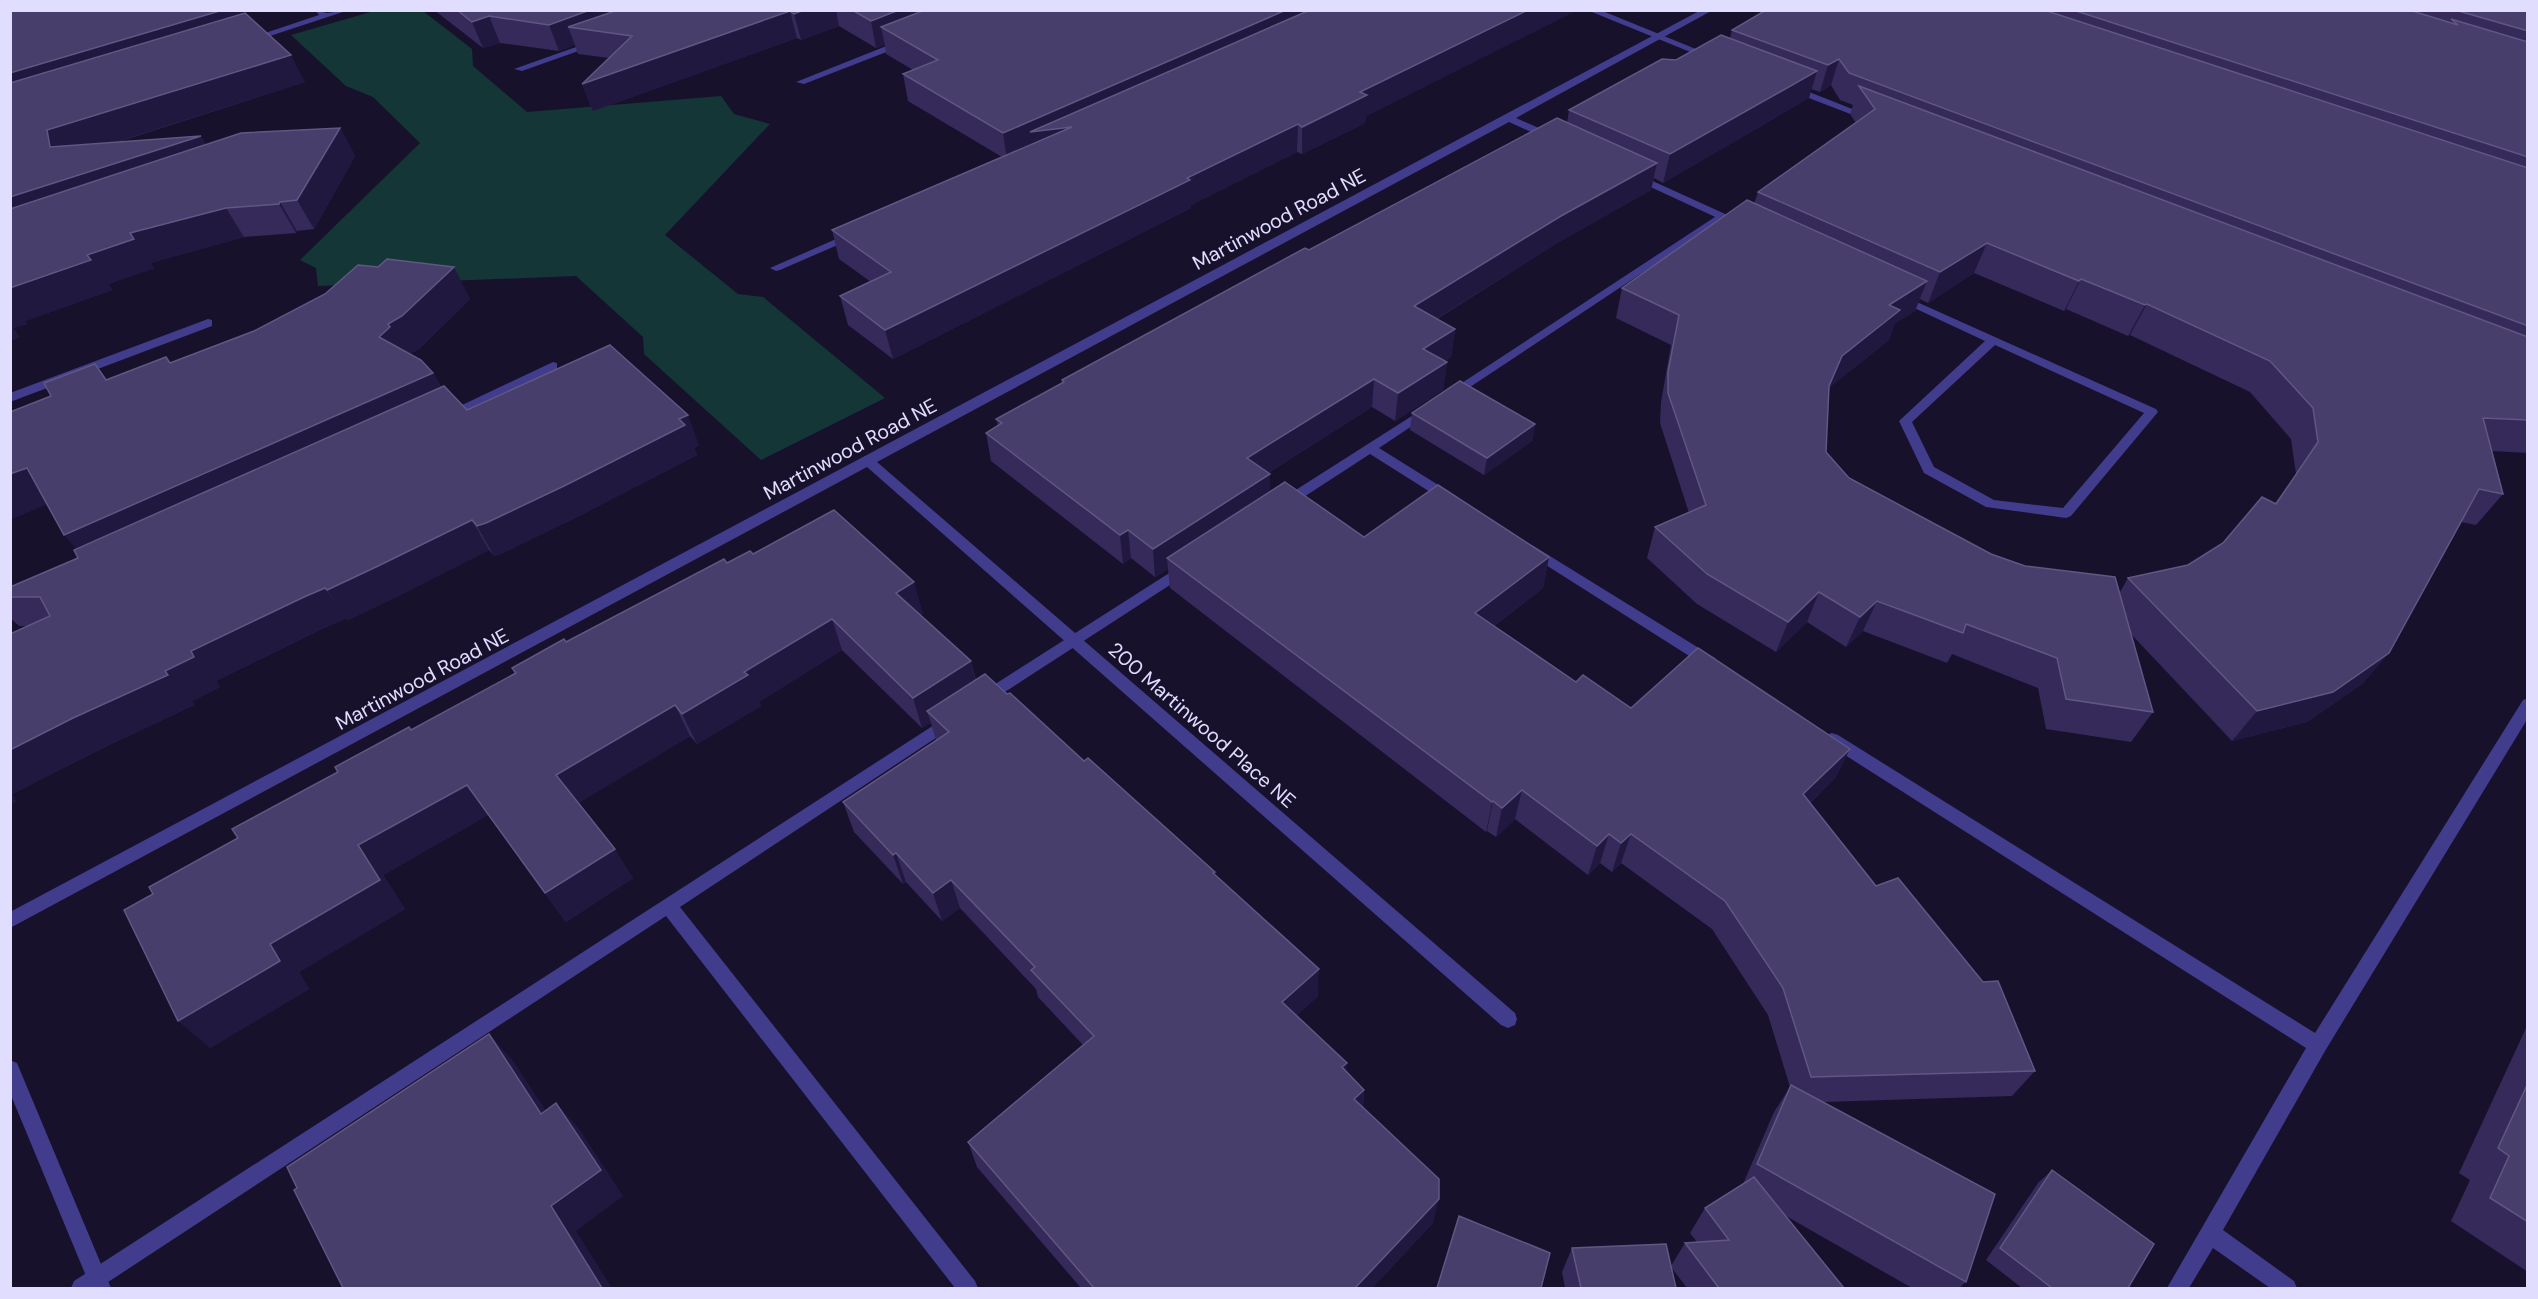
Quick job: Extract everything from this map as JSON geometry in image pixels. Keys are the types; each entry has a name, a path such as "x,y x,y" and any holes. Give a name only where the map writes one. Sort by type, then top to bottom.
{"street":[{"path":"236,44 322,13 345,10"},
{"path":"1591,10 1726,63"},
{"name":"Martinwood Road NE","path":"10,921 1708,10"},
{"path":"519,69 606,40"},
{"path":"801,82 910,40"},
{"path":"1781,84 1882,123"},
{"path":"1509,118 1562,142"},
{"path":"1626,172 1754,230"},
{"path":"1271,512 1721,216"},
{"path":"776,268 863,230"},
{"path":"1885,290 2152,412 2066,513 1991,504 1929,470 1905,421 1994,340"},
{"path":"10,399 208,323"},
{"path":"434,421 553,366"},
{"path":"1370,448 1461,505"},
{"name":"200 Martinwood Place NE","path":"868,461 1508,1019"},
{"path":"1521,543 1723,670"},
{"path":"10,1069 93,1285 668,905 1202,557"},
{"path":"2178,1288 2319,1045 2528,705"},
{"path":"1814,728 2319,1045"},
{"path":"668,905 968,1288"},
{"path":"2210,1233 2287,1288"}],"green space":[{"path":"374,11 423,11 472,49 473,66 527,112 721,96 734,114 770,124 665,235 738,294 763,297 885,398 761,460 644,354 643,337 576,276 318,286 316,268 300,260 420,143 373,97 346,86 291,35"}],"building":[{"path":"10,10 223,10 10,73"},
{"path":"457,10 590,10 549,25 489,16 472,22"},
{"path":"618,10 804,10 794,14 790,11 582,84 632,36 568,27"},
{"path":"852,10 899,10 871,21"},
{"path":"925,10 1286,10 1003,133 903,74 938,60 881,27"},
{"path":"1310,10 1528,10 1360,92 1367,95 1302,127 1298,124 1187,178 1190,180 885,330 840,296 891,272 832,230 1072,127 1030,132"},
{"path":"1766,10 2044,10 2528,168 2528,326 1849,73 1839,59 1828,65 1732,30"},
{"path":"2073,10 2409,10 2458,25 2451,19 2528,42 2528,157"},
{"path":"2455,10 2528,10 2528,31"},
{"path":"245,13 291,55 47,130 50,147 201,136 10,197 10,83"},
{"path":"1721,35 1817,71 1670,154 1569,110 1662,59 1676,60"},
{"path":"1859,86 2528,337 2528,420 2483,418 2503,494 2479,489 2389,653 2333,692 2257,711 2128,578 2188,565 2223,543 2262,497 2276,504 2318,442 2313,408 2270,361 2147,304 2081,279 2079,281 1987,243 1940,272 1758,192 1875,109"},
{"path":"1557,118 1657,163 1561,216 1414,306 1455,329 1423,349 1447,362 1398,393 1374,379 1247,458 1270,474 1153,549 1128,530 1120,535 986,433 1002,423 996,419 1064,382 1062,380 1305,248 1309,250"},
{"path":"340,128 297,200 279,204 226,208 130,233 134,239 87,255 91,260 10,288 10,209 241,133"},
{"path":"1747,200 1927,281 1889,305 1900,310 1842,356 1829,386 1826,452 1849,478 1991,554 2025,566 2115,577 2153,712 2066,699 2057,658 1966,624 1963,633 1877,601 1860,617 1819,592 1788,622 1707,574 1655,527 1706,505 1668,393 1668,372 1679,315 1622,288"},
{"path":"387,259 454,267 402,316 388,324 390,327 379,337 421,360 433,373 64,535 27,468 10,474 10,412 51,396 44,383 95,364 106,380 166,357 170,363 254,331 325,294 358,265 378,267"},
{"path":"610,345 688,415 679,419 685,425 486,523 477,526 472,520 327,590 325,588 304,597 191,651 194,657 165,671 168,675 73,718 10,750 10,634 50,616 40,597 10,597 10,587 78,558 74,550 444,386 467,410"},
{"path":"1460,381 1535,424 1487,458 1412,413"},
{"path":"1285,482 1364,537 1438,485 1549,557 1475,613 1576,682 1583,675 1631,708 1698,648 1850,749 1803,794 1876,886 1898,878 1983,982 1998,981 2035,1071 1811,1077 1783,988 1725,901 1631,834 1621,843 1609,834 1597,846 1522,790 1502,808 1492,802 1167,558"},
{"path":"834,510 914,582 896,593 971,661 913,698 832,619 744,672 748,675 682,714 675,705 556,775 615,849 545,893 467,785 358,845 380,880 270,944 280,961 178,1021 124,910 153,894 149,887 238,838 232,829 338,772 335,767 409,727 411,730 516,673 512,668 564,639 566,642 724,559 727,563 750,551 753,554"},
{"path":"985,674 1007,694 1010,693 1084,761 1088,758 1319,969 1282,1002 1347,1063 1342,1067 1364,1090 1354,1099 1439,1179 1439,1199 1355,1288 1094,1288 968,1142 1094,1036 1031,970 1035,967 951,880 933,893 896,853 893,855 843,802 949,732 927,711"},
{"path":"489,1034 541,1114 556,1103 601,1170 551,1206 602,1288 343,1288 294,1190 297,1188 287,1167"},
{"path":"2528,1083 2528,1222 2490,1198 2509,1156 2498,1148"},
{"path":"1791,1085 1995,1194 1966,1282 1757,1164"},
{"path":"2052,1170 2154,1244 2128,1288 2052,1288 2000,1248"},
{"path":"1754,1177 1844,1288 1719,1288 1685,1243 1729,1240 1705,1208"},
{"path":"1459,1216 1550,1253 1541,1288 1437,1288"},
{"path":"1666,1244 1676,1288 1581,1288 1572,1248"}]}
